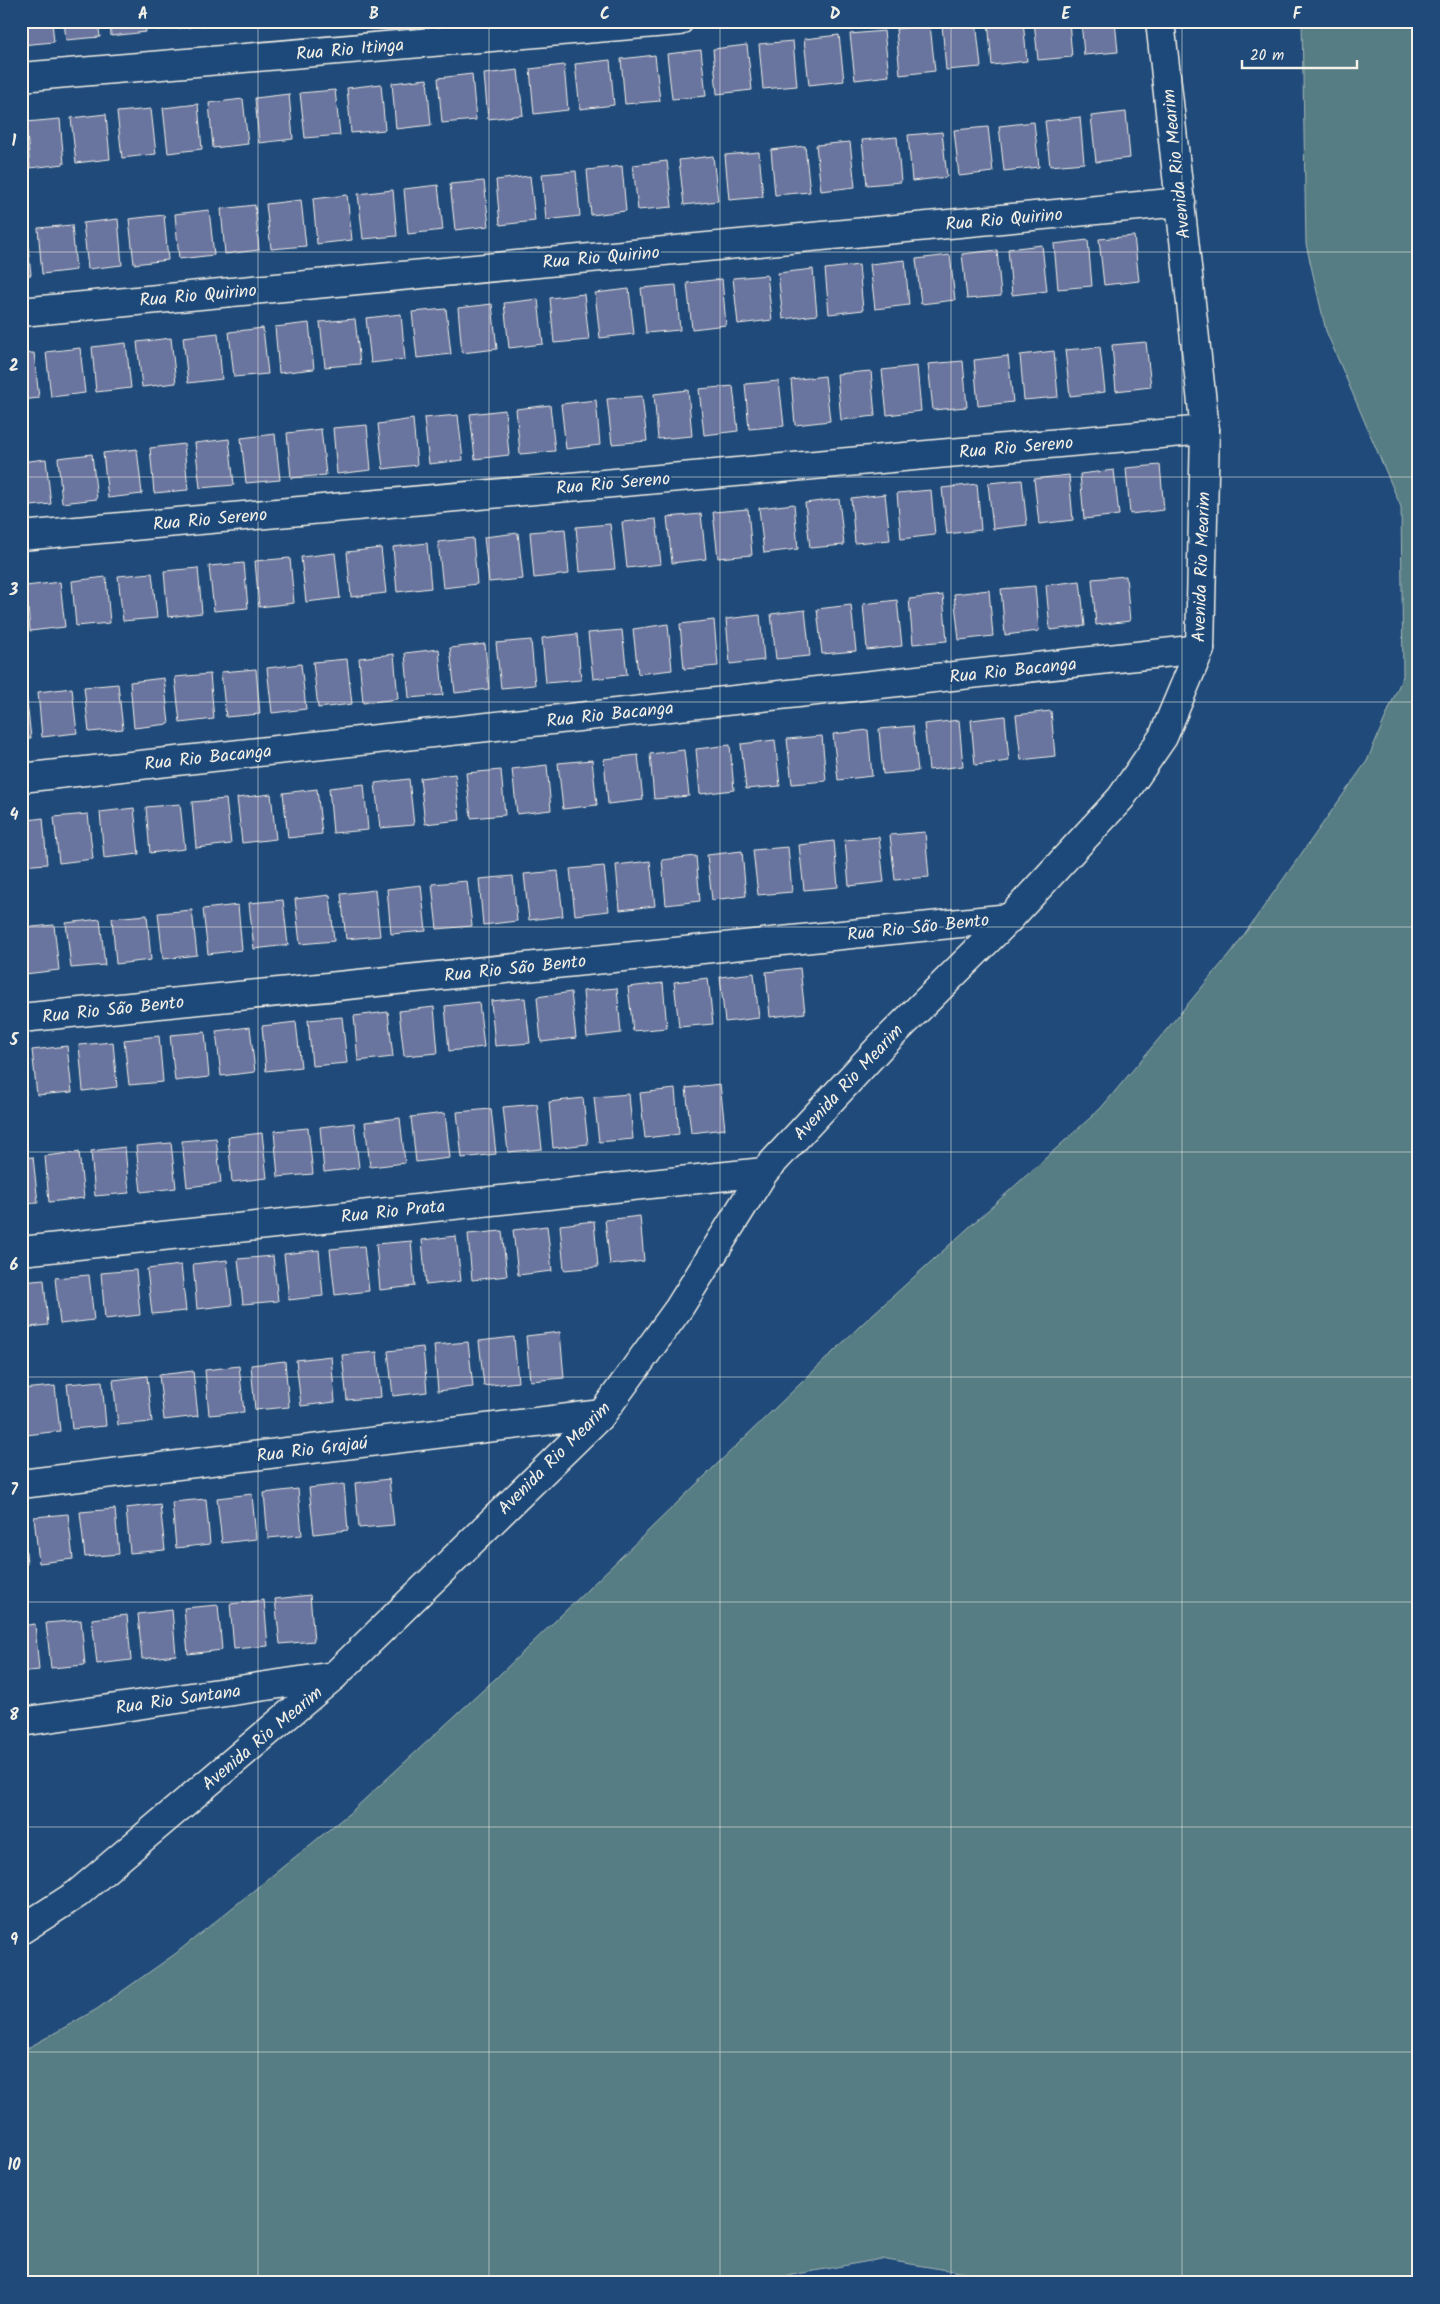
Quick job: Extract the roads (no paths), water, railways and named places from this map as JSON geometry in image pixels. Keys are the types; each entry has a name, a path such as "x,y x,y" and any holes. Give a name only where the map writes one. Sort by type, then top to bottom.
{"street":[{"name":"Rua Rio Itinga","path":"21,77 679,21"},
{"name":"Avenida Rio Mearim","path":"21,1930 77,1894 334,1676 602,1414 680,1308 764,1172 881,1046 1010,918 1121,798 1162,737 1200,650 1205,430 1160,21"},
{"name":"Rua Rio Quirino","path":"21,312 1181,202"},
{"name":"Rua Rio Sereno","path":"21,536 1205,430"},
{"name":"Rua Rio Bacanga","path":"21,778 1200,650"},
{"name":"Rua Rio São Bento","path":"21,1018 1010,918"},
{"name":"Rua Rio Prata","path":"21,1251 764,1172"},
{"name":"Rua Rio Grajaú","path":"21,1484 602,1414"},
{"name":"Rua Rio Santana","path":"21,1722 334,1676"}]}
